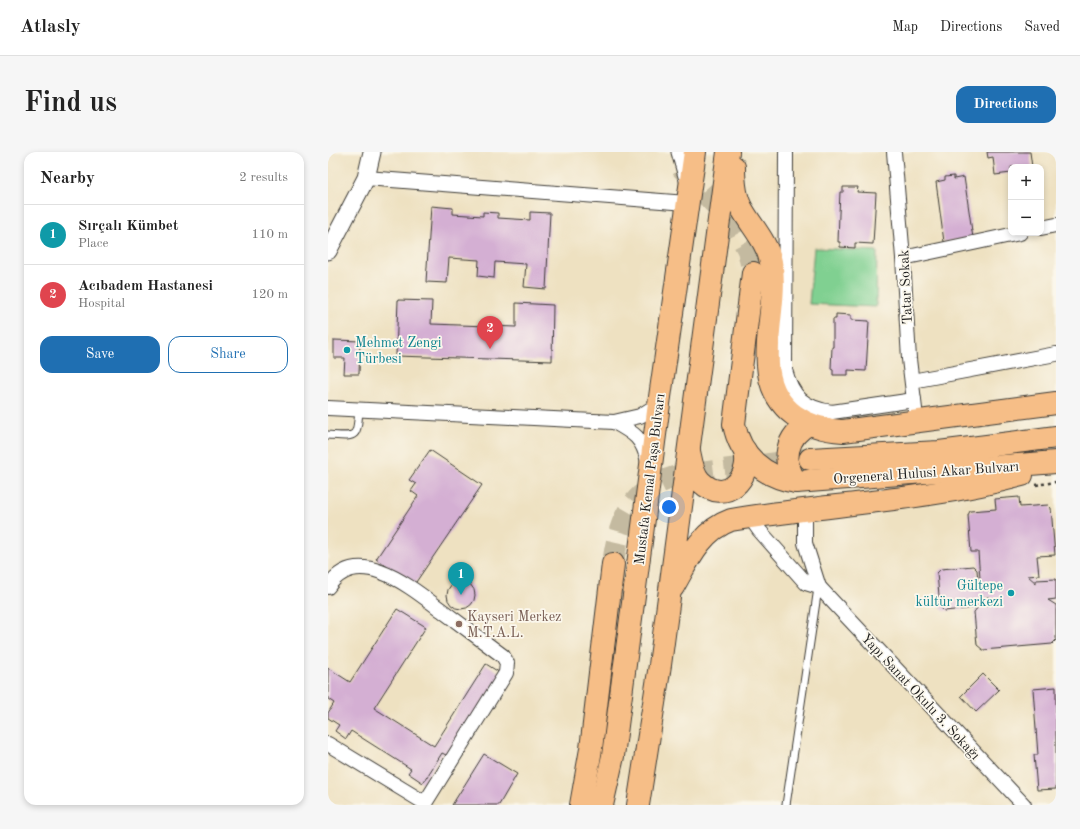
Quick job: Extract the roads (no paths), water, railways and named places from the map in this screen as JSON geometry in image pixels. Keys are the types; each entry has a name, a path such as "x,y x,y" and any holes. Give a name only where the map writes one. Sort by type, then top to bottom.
{"main road":[{"name":"Mustafa Kemal Paşa Bulvarı","path":"602,805 613,756 659,404 695,152"},
{"path":"638,805 669,593 728,152"},
{"path":"734,152 735,187 741,208 764,243 771,262 773,279 768,364 771,384 783,405 800,419 826,430 843,431 915,411 1056,404"},
{"path":"688,446 698,478 707,486 718,490 731,488 736,485 743,476 746,464 745,451 736,434 734,414 753,273"},
{"path":"796,482 788,469 788,447 796,433 809,424"},
{"name":"Orgeneral Hulusi Akar Bulvarı","path":"810,458 938,452 1056,437"},
{"name":"Orgeneral Hulusi Akar Bulvarı","path":"745,451 755,463 767,473 776,478 796,482 1056,462"},
{"path":"669,593 701,540 708,533 723,523 750,517 943,491 997,481 1056,465"},
{"path":"581,805 591,749 613,564"}],"street":[{"path":"328,251 366,178 372,152"},
{"path":"366,178 688,195 680,152"},
{"path":"786,152 785,370 788,384 795,395 805,404 818,410 832,412 915,411"},
{"name":"Tatar Sokak","path":"894,152 904,258 915,411"},
{"path":"1044,227 1056,225"},
{"path":"904,258 1008,236"},
{"path":"912,381 1056,354"},
{"path":"328,408 614,422 640,416 659,404"},
{"path":"614,422 630,430 641,441 645,448 650,471"},
{"name":"Yapı Sanat Okulu 3. Sokağı","path":"804,510 805,543 819,587 1024,805"},
{"name":"Yapı Sanat Okulu 3. Sokağı","path":"750,517 759,530 806,583 819,587"},
{"path":"328,744 425,804 506,673 507,667 503,656 415,591 392,577 371,569 362,568 346,570 329,583"}],"lane":[{"path":"328,435 346,436 355,434 358,429 359,409"},
{"path":"786,805 819,587"}],"tunnel":[{"path":"681,167 735,226 748,250 753,273"},
{"path":"613,564 619,533 624,520 630,508 648,489 677,476 807,459"}],"place":[{"name":"Acıbadem Hastanesi","path":"490,349"},
{"name":"Mehmet Zengi Türbesi","path":"347,350"},
{"name":"Gültepe kültür merkezi","path":"1011,593"},
{"name":"Sırçalı Kümbet","path":"461,595"},
{"name":"Kayseri Merkez M.T.A.L.","path":"459,624"}]}
